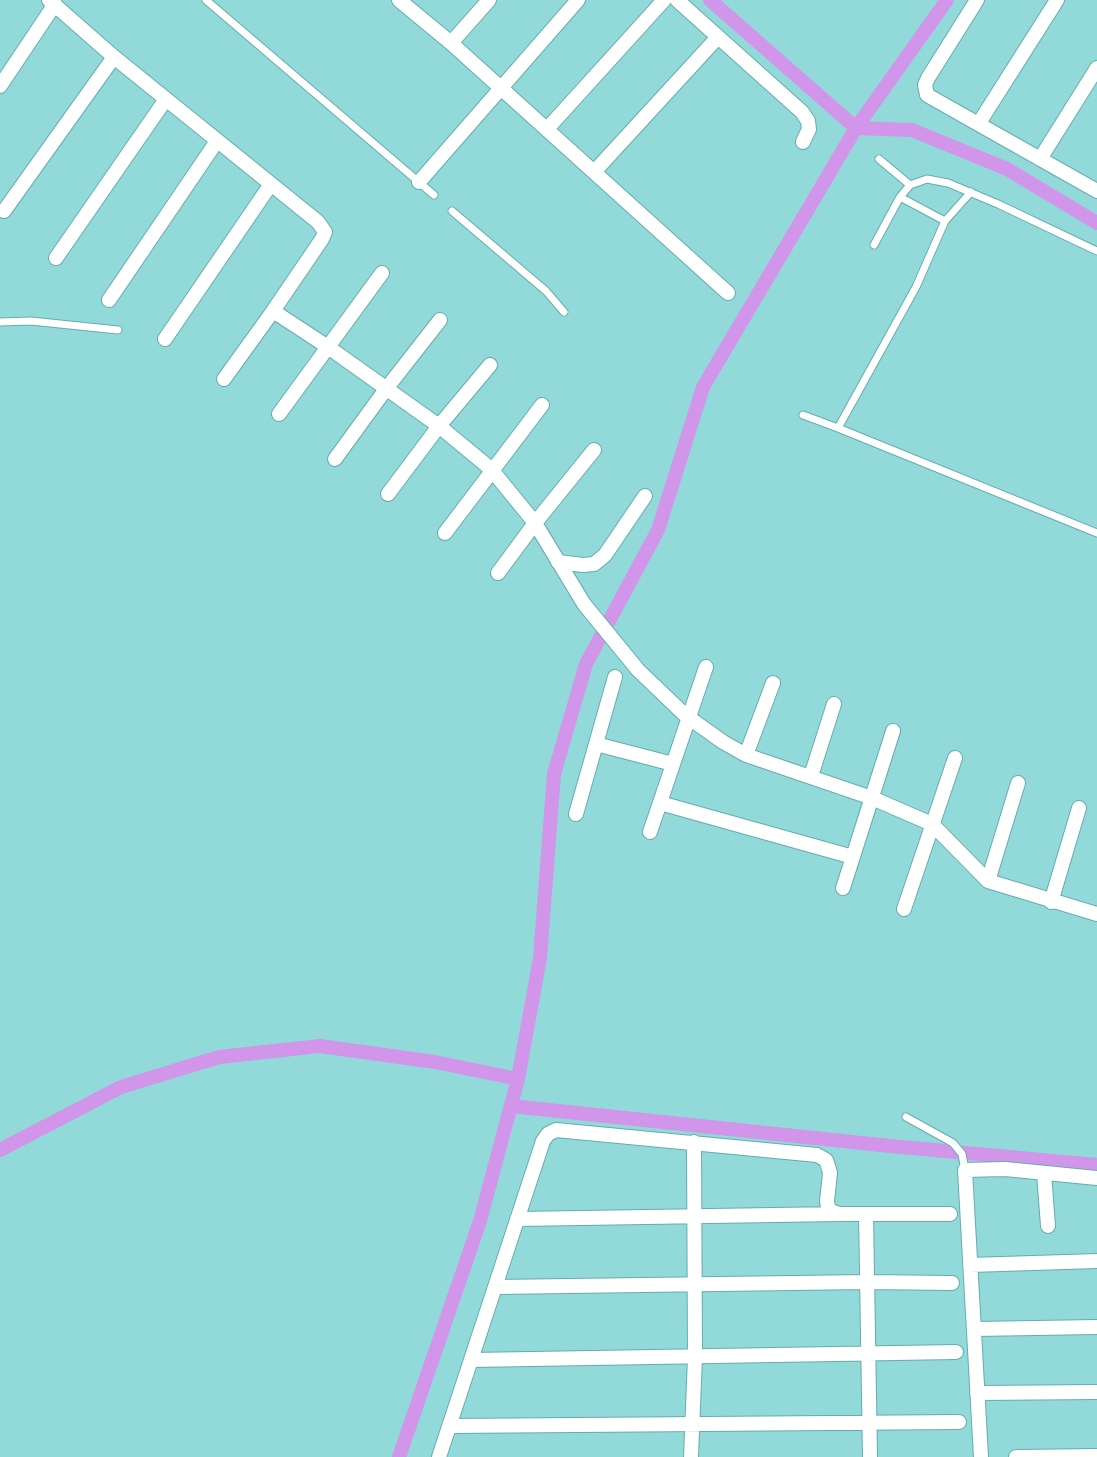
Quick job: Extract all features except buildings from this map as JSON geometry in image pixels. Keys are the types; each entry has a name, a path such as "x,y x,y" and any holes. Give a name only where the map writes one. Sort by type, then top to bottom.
{"street":[{"path":"399,0 500,86 728,293"},
{"path":"451,43 489,0"},
{"path":"419,182 500,86 578,0"},
{"path":"548,129 664,0"},
{"path":"677,0 802,112 809,129 803,142"},
{"path":"977,0 928,78 925,90 932,100 980,123 1097,191"},
{"path":"980,123 1057,0"},
{"path":"0,86 52,2 114,57 318,222 325,232 318,246 224,379"},
{"path":"594,172 718,37"},
{"path":"4,211 114,57"},
{"path":"1040,158 1097,68"},
{"path":"56,258 166,100"},
{"path":"109,300 217,141"},
{"path":"165,339 271,184"},
{"path":"278,414 382,273"},
{"path":"272,310 328,347 439,426 491,469 535,523 584,604 638,670 689,718 723,742 746,754 872,798 932,824 988,881 1051,902 1097,914"},
{"path":"335,459 386,388 440,320"},
{"path":"388,494 439,426 490,365"},
{"path":"445,533 491,469 542,405"},
{"path":"498,573 535,523 594,450"},
{"path":"558,562 583,565 594,564 605,555 645,496"},
{"path":"650,832 706,667"},
{"path":"576,814 615,677"},
{"path":"746,754 773,683"},
{"path":"811,776 834,704"},
{"path":"842,888 893,731"},
{"path":"596,744 673,764"},
{"path":"904,909 954,758"},
{"path":"988,881 1018,783"},
{"path":"660,803 853,857"},
{"path":"1051,902 1079,808"},
{"path":"439,1457 517,1219 543,1142 548,1134 556,1130 817,1155 826,1160 830,1174 828,1208 840,1214"},
{"path":"691,1457 695,1357 694,1142"},
{"path":"981,1457 965,1170 1005,1169 1097,1178"},
{"path":"1044,1173 1048,1226"},
{"path":"866,1214 870,1457"},
{"path":"517,1219 950,1214"},
{"path":"970,1265 1097,1261"},
{"path":"495,1287 867,1282 952,1283"},
{"path":"974,1329 1097,1327"},
{"path":"471,1360 956,1352"},
{"path":"977,1393 1097,1392"},
{"path":"449,1426 959,1422"},
{"path":"1016,1457 1097,1456"}],"lane":[{"path":"206,0 434,195"},
{"path":"880,159 910,185"},
{"path":"874,245 900,197 910,185 926,179 935,180 971,192 1097,251"},
{"path":"838,428 916,287 945,221 971,192"},
{"path":"900,197 945,221"},
{"path":"452,211 546,291 564,312"},
{"path":"0,322 31,321 118,330"},
{"path":"803,415 1097,532"},
{"path":"906,1117 953,1143 962,1154 965,1170"}],"waterway":[{"path":"710,0 856,128 912,130 1007,169 1097,223"},
{"path":"399,1457 480,1221 518,1079 540,958 554,774 586,664 658,530 703,387 856,128 947,0"},
{"path":"0,1150 121,1087 219,1057 320,1046 435,1062 518,1079"},
{"path":"511,1106 890,1146 1097,1165"}]}
